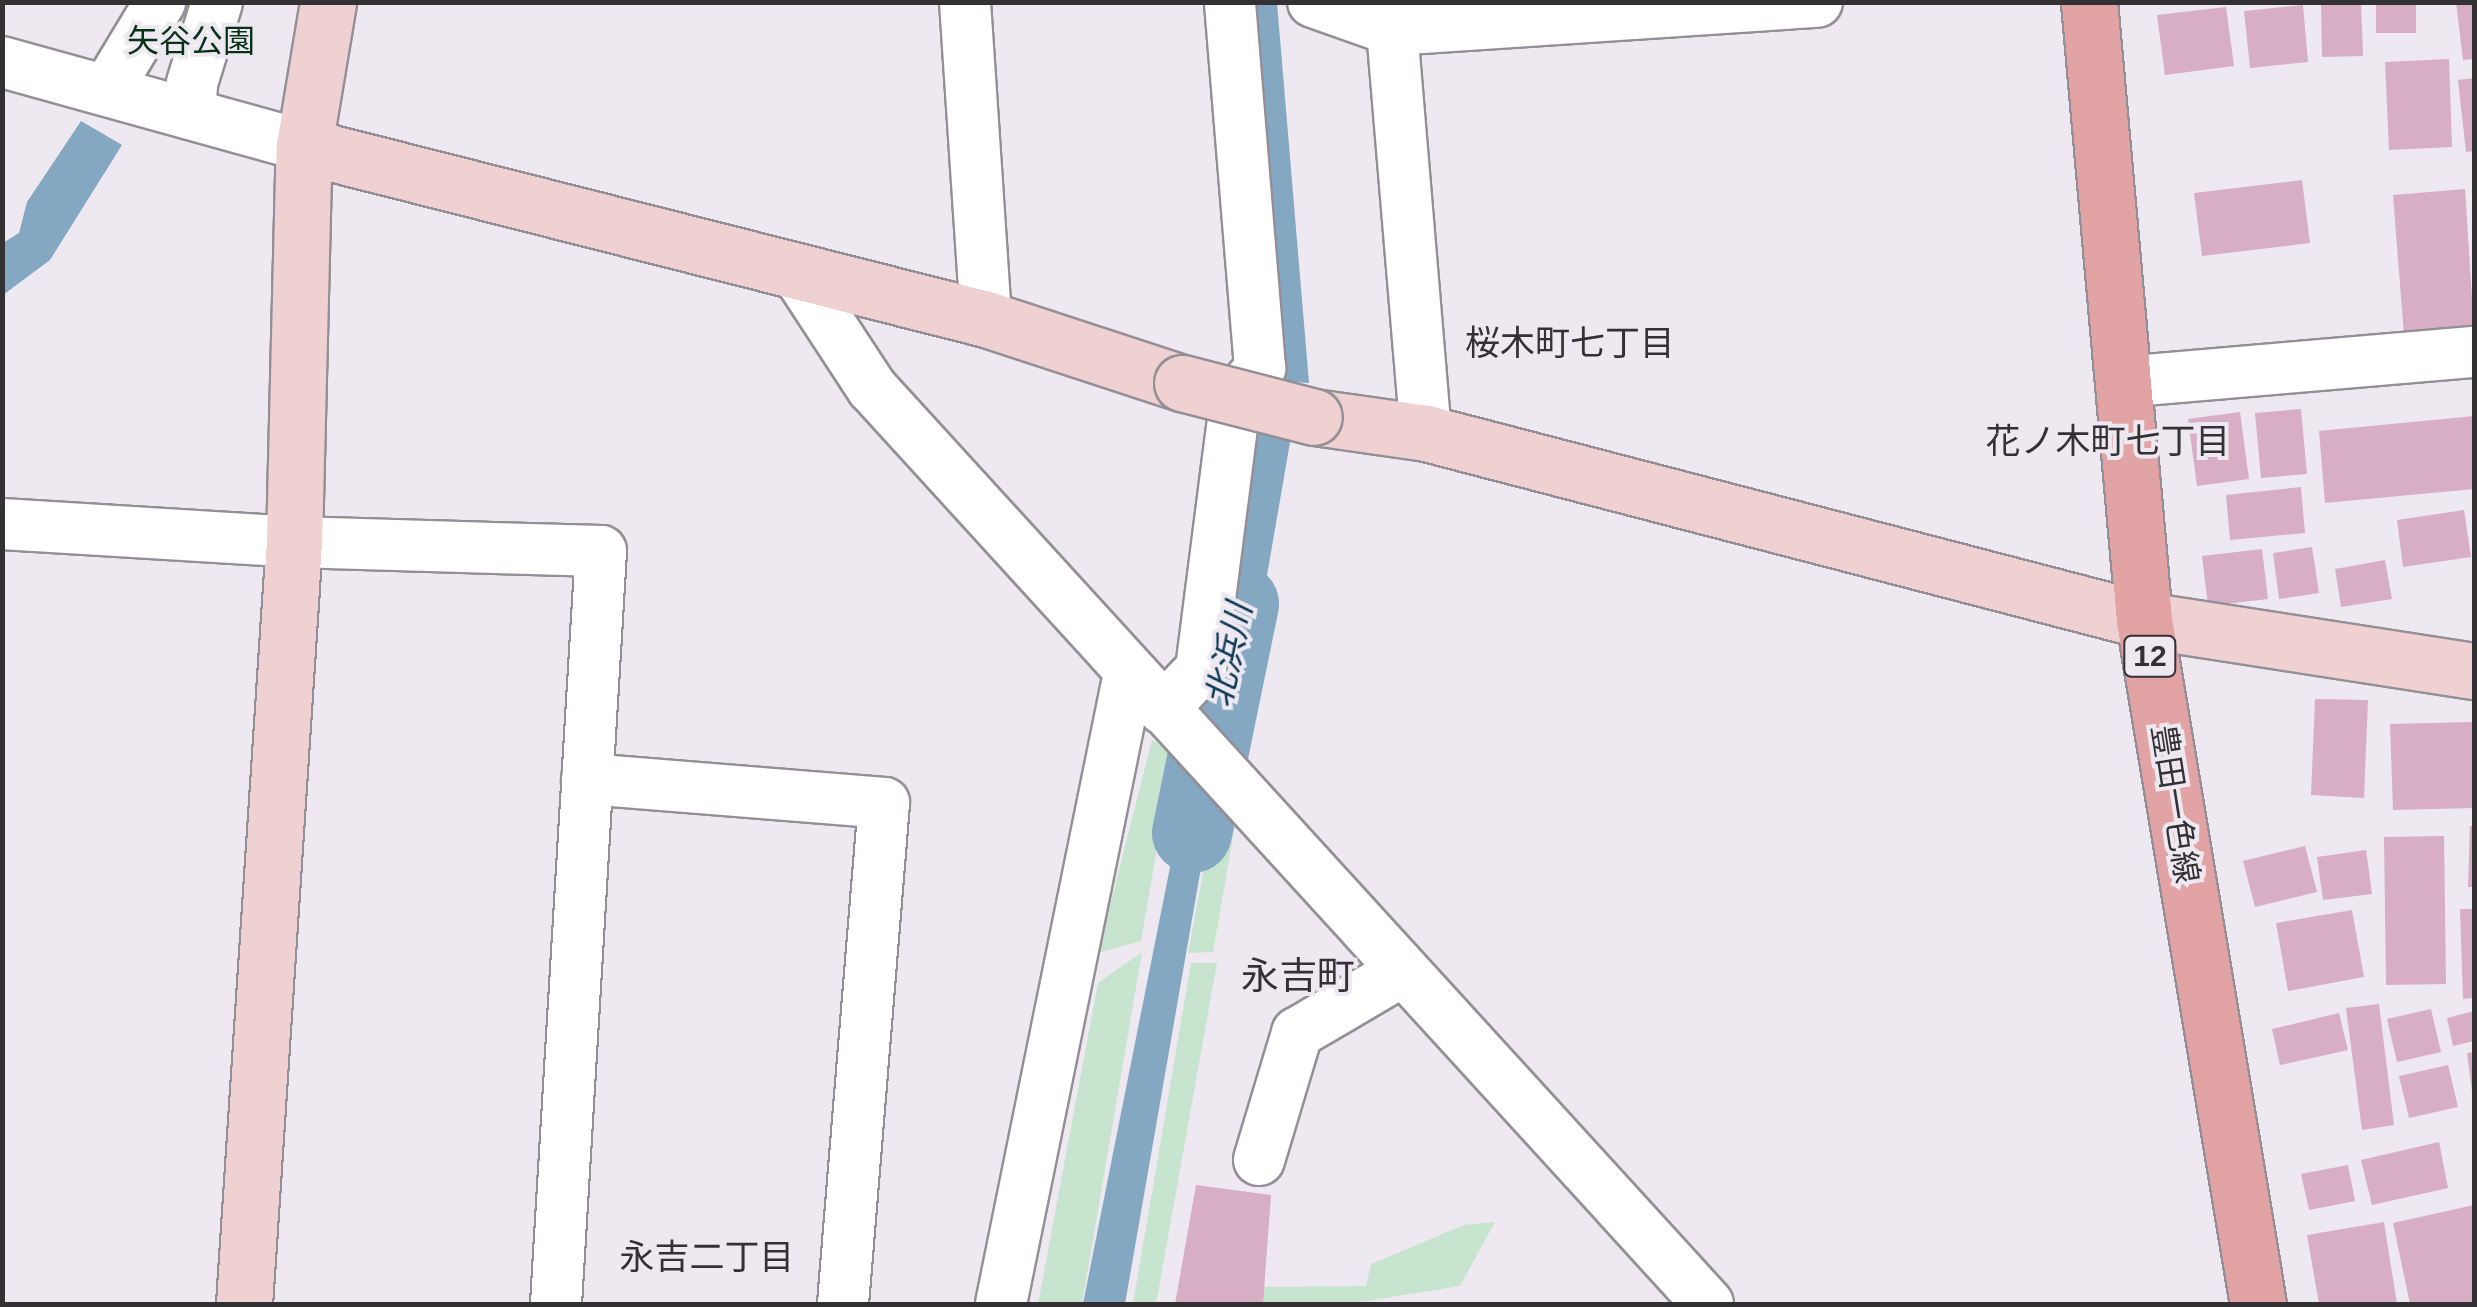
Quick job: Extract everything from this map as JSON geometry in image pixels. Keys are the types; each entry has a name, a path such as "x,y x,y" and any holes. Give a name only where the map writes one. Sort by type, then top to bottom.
{"main road":[{"name":"豊田一色線","path":"2089,2 2144,620 2258,1304"}],"street":[{"path":"107,90 160,2"},
{"path":"190,114 192,82 217,2"},
{"path":"244,1304 294,542 304,146 328,2"},
{"path":"964,2 986,319"},
{"path":"1168,714 1200,669 1236,397 1260,368 1230,2"},
{"path":"1313,2 1392,30 1817,2"},
{"path":"1392,30 1426,432"},
{"path":"2,62 304,146 986,319 1182,383 1314,417 1426,432 2144,620 2474,671"},
{"path":"796,272 872,388 1400,972 1708,1304"},
{"path":"2122,382 2474,352"},
{"path":"2,524 294,542 601,551 556,1304"},
{"path":"1001,1304 1129,673"},
{"path":"587,779 884,803 843,1304"},
{"path":"1259,1160 1297,1032 1400,972"}],"green space":[{"path":"1152,740 1174,750 1141,941 1098,953"},
{"path":"1215,810 1237,814 1213,952 1188,953"},
{"path":"1142,952 1082,1304 1038,1304 1098,983"},
{"path":"1191,963 1217,963 1156,1304 1133,1304"},
{"path":"1495,1222 1460,1286 1348,1304 1256,1304 1258,1287 1366,1286 1371,1264 1464,1225"}],"water":[{"path":"1235,3 1277,3 1309,383 1264,380"},
{"path":"81,121 122,145 50,260 3,295 3,243 19,233 27,202"},
{"name":"北浜川","path":"1255,423 1293,425 1239,737 1204,697"},
{"name":"北浜川","path":"1192,757 1214,793 1125,1304 1083,1304"}],"building":[{"path":"2321,2 2361,2 2363,56 2322,57"},
{"path":"2376,2 2416,2 2416,33 2376,33"},
{"path":"2456,2 2474,2 2474,59 2463,60"},
{"path":"2303,5 2308,62 2250,68 2244,11"},
{"path":"2226,7 2234,66 2165,75 2157,15"},
{"path":"2449,59 2452,147 2389,150 2385,62"},
{"path":"2474,78 2474,151 2466,152 2458,80"},
{"path":"2302,180 2310,243 2202,256 2194,193"},
{"path":"2465,189 2474,329 2404,335 2393,195"},
{"path":"2301,409 2307,474 2261,478 2255,413"},
{"path":"2240,412 2249,479 2197,486 2188,419"},
{"path":"2474,416 2474,489 2325,503 2319,431"},
{"path":"2301,487 2305,533 2230,540 2226,495"},
{"path":"2464,510 2471,557 2403,567 2397,520"},
{"path":"2312,547 2319,593 2279,599 2273,553"},
{"path":"2262,549 2268,599 2208,606 2202,556"},
{"path":"2385,560 2392,599 2341,607 2335,569"},
{"path":"2315,699 2368,700 2364,798 2311,795"},
{"path":"2472,722 2474,808 2393,810 2390,724"},
{"path":"2470,826 2474,826 2474,887 2468,887"},
{"path":"2444,836 2446,984 2386,985 2384,837"},
{"path":"2305,846 2317,892 2255,907 2243,861"},
{"path":"2366,850 2372,894 2323,900 2317,857"},
{"path":"2460,909 2474,909 2474,998 2463,999"},
{"path":"2352,910 2364,977 2288,991 2276,923"},
{"path":"2379,1004 2394,1125 2362,1130 2346,1008"},
{"path":"2431,1009 2441,1052 2397,1062 2387,1019"},
{"path":"2474,1011 2474,1041 2453,1046 2447,1018"},
{"path":"2339,1013 2348,1050 2280,1065 2272,1029"},
{"path":"2474,1052 2474,1092 2472,1092 2467,1053"},
{"path":"2448,1065 2458,1107 2409,1118 2399,1076"},
{"path":"2439,1142 2448,1188 2372,1205 2361,1160"},
{"path":"2348,1165 2355,1201 2309,1210 2301,1174"},
{"path":"1196,1185 1271,1195 1263,1304 1175,1304"},
{"path":"2474,1205 2474,1304 2410,1304 2393,1223"},
{"path":"2384,1222 2397,1304 2319,1304 2307,1235"}],"waterway":[{"name":"北浜川","path":"1192,833 1239,604"}],"district":[{"name":"桜木町七丁目","path":"1570,343"},
{"name":"花ノ木町七丁目","path":"2108,441"},
{"name":"永吉町","path":"1298,977"},
{"name":"永吉二丁目","path":"707,1257"}],"park label":[{"name":"矢谷公園","path":"191,41"}]}
